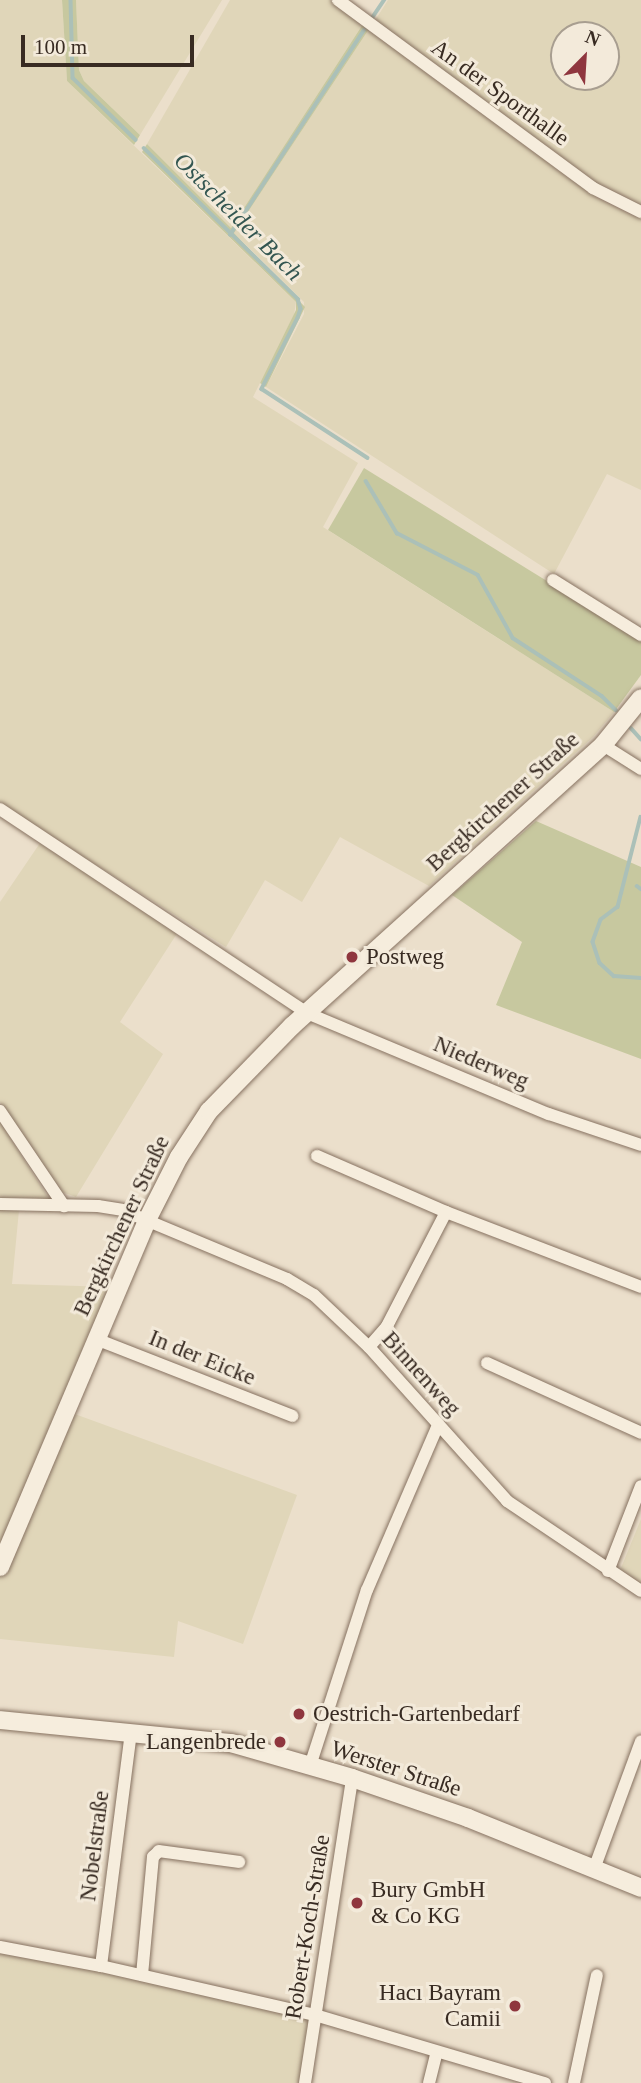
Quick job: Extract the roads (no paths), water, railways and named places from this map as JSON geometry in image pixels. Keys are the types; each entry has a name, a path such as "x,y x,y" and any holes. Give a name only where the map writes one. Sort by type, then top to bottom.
{"street":[{"name":"An der Sporthalle","path":"338,0 593,188 641,212"},
{"path":"553,580 641,635"},
{"name":"Bergkirchener Straße","path":"0,1567 147,1220 179,1157 209,1111 242,1074 307,1013 603,745 641,698"},
{"path":"603,745 641,769"},
{"path":"0,809 307,1013"},
{"name":"Niederweg","path":"307,1013 549,1114 641,1145"},
{"path":"0,1111 64,1206"},
{"path":"317,1156 446,1212 641,1287"},
{"name":"Binnenweg","path":"0,1204 98,1206 122,1210 287,1279 314,1295 369,1347 506,1501 641,1591"},
{"path":"369,1347 387,1326 446,1212"},
{"name":"In der Eicke","path":"96,1339 292,1416"},
{"path":"487,1363 641,1433"},
{"path":"310,1766 367,1590 438,1425"},
{"path":"608,1571 641,1486"},
{"name":"Werster Straße","path":"0,1720 131,1731 231,1744 352,1778 468,1818 641,1888"},
{"name":"Nobelstraße","path":"101,1966 131,1731"},
{"path":"594,1869 641,1741"},
{"name":"Robert-Koch-Straße","path":"305,2083 352,1778"},
{"path":"142,1975 153,1857 159,1851 239,1862"},
{"path":"0,1947 101,1966 315,2015 545,2083"},
{"path":"574,2083 597,1975"},
{"path":"429,2083 437,2052"}],"waterway":[{"name":"Ostscheider Bach","path":"71,0 73,78 136,140"},
{"path":"370,21 384,0"},
{"path":"230,235 364,30"},
{"name":"Ostscheider Bach","path":"144,148 298,299 301,309 298,318 262,389 368,458"},
{"name":"Ostscheider Bach","path":"366,481 397,533 478,575 513,638 602,696 616,710"},
{"name":"Ostscheider Bach","path":"631,728 641,739"},
{"name":"Ostscheider Bach","path":"641,817 618,907 601,920 593,942 600,963 614,976 641,978"},
{"path":"637,886 641,889"}],"place":[{"name":"Postweg","path":"352,957"},
{"name":"Oestrich-Gartenbedarf","path":"299,1714"},
{"name":"Langenbrede","path":"280,1742"},
{"name":"Bury GmbH & Co KG","path":"357,1903"},
{"name":"Hacı Bayram Camii","path":"515,2006"}]}
